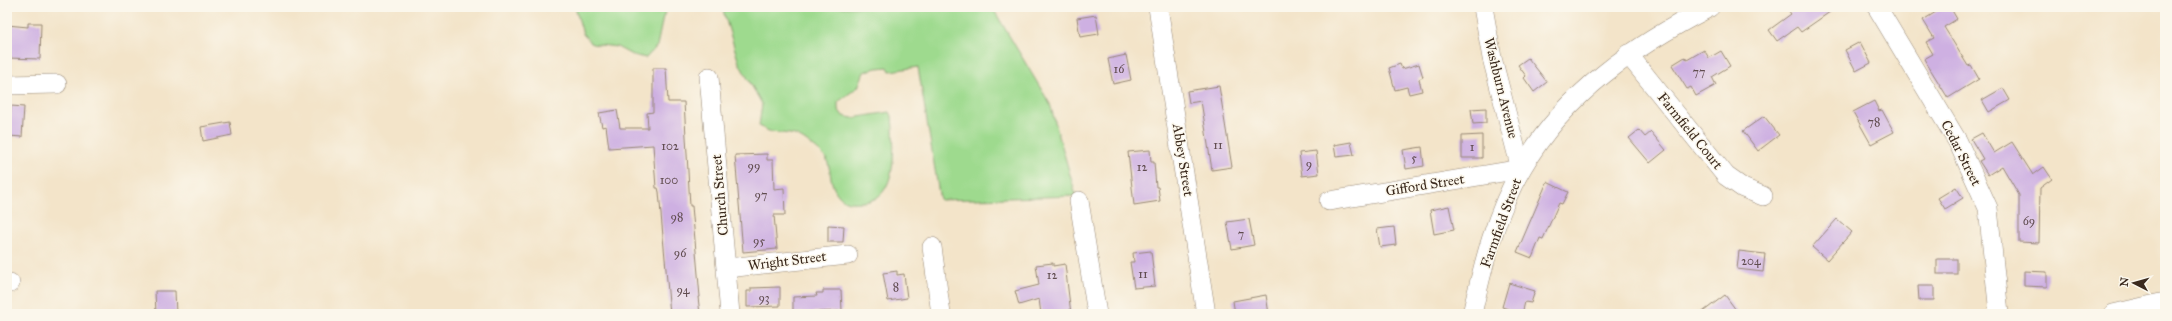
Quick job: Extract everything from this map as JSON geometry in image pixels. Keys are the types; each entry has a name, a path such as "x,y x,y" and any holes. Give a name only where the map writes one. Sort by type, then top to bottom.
{"street":[{"name":"Abbey Street","path":"1158,7 1206,314"},
{"name":"Washburn Avenue","path":"1483,7 1492,58 1521,169"},
{"name":"Farmfield Street","path":"1472,314 1496,228 1507,198 1521,169 1558,118 1580,95 1628,54 1663,32 1710,7"},
{"name":"Cedar Street","path":"1877,7 1958,142 1988,208 1999,314"},
{"name":"Farmfield Court","path":"1628,54 1726,176 1743,188 1763,196"},
{"name":"Church Street","path":"709,77 730,314"},
{"path":"7,85 57,84"},
{"name":"Gifford Street","path":"1329,201 1521,169"},
{"path":"1079,201 1097,314"},
{"path":"932,247 941,314"},
{"name":"Wright Street","path":"727,268 848,255"},
{"path":"2113,314 2165,302"}],"green space":[{"path":"575,7 668,7 663,17 657,46 646,58 632,55 617,47 592,44 583,34"},
{"path":"722,7 992,7 1050,104 1076,196 940,200 918,67 890,71 888,67 876,68 864,72 858,87 838,102 838,109 843,116 852,118 890,112 892,116 894,140 892,168 889,181 883,191 875,199 863,202 845,201 836,193 832,184 827,160 819,151 797,136 771,132 759,126 762,104 739,63"}],"building":[{"path":"1786,7 1837,7 1801,32 1797,27 1777,41 1769,30 1791,14"},
{"path":"1944,7 1950,7 1957,19 1944,27 1968,66 1971,65 1979,79 1948,98 1924,59 1933,54 1926,42 1934,38 1923,20"},
{"path":"1096,15 1099,34 1080,37 1077,18"},
{"path":"28,23 41,23 40,59 7,58 7,25 28,27"},
{"path":"1860,42 1871,63 1856,71 1845,50"},
{"path":"1704,50 1709,58 1721,51 1730,66 1712,77 1716,85 1696,96 1691,87 1687,89 1672,65 1685,57 1687,60"},
{"path":"1126,55 1131,80 1113,84 1108,59"},
{"path":"1528,58 1547,82 1534,92 1524,78 1526,76 1518,65"},
{"path":"1400,64 1402,69 1419,64 1423,77 1419,79 1422,91 1409,94 1407,87 1395,90 1389,68"},
{"path":"653,68 666,68 668,102 684,102 690,206 692,206 700,297 698,297 700,314 670,314 659,192 658,188 656,188 653,145 609,148 606,126 602,127 599,113 617,110 620,128 648,128 647,113 653,112"},
{"path":"1219,86 1232,167 1212,170 1201,101 1189,103 1187,91"},
{"path":"2003,88 2010,100 1989,112 1982,100"},
{"path":"1874,101 1879,111 1882,110 1894,132 1871,144 1853,112"},
{"path":"11,106 24,107 22,137 9,136"},
{"path":"1486,108 1486,123 1473,124 1471,109"},
{"path":"1764,116 1779,135 1758,151 1743,131"},
{"path":"230,122 232,135 203,141 201,127"},
{"path":"1639,130 1645,137 1651,132 1666,150 1650,163 1629,138"},
{"path":"1982,133 1994,153 2012,142 2033,175 2044,167 2052,179 2040,188 2039,243 2019,242 2019,195 2002,166 1988,175 1979,161 1983,159 1971,139"},
{"path":"1482,135 1482,158 1462,158 1462,136"},
{"path":"1351,142 1354,155 1336,157 1334,145"},
{"path":"1422,147 1424,166 1406,169 1403,150"},
{"path":"1150,150 1151,162 1154,162 1156,187 1158,187 1160,201 1134,205 1128,152"},
{"path":"1316,151 1319,174 1302,176 1299,153"},
{"path":"767,154 767,160 773,160 774,189 784,188 785,215 774,215 777,249 743,252 735,155"},
{"path":"1547,182 1568,192 1562,204 1559,203 1543,239 1540,238 1532,258 1517,252"},
{"path":"1956,187 1963,198 1945,209 1938,198"},
{"path":"1449,206 1454,230 1434,234 1430,210"},
{"path":"1249,219 1254,245 1232,249 1227,222"},
{"path":"1837,219 1852,232 1827,260 1812,247"},
{"path":"828,225 844,226 843,242 828,242"},
{"path":"1394,227 1396,245 1380,247 1377,229"},
{"path":"1151,251 1155,286 1134,288 1130,262 1134,262 1133,253"},
{"path":"1739,251 1765,254 1763,272 1737,269"},
{"path":"1937,259 1957,259 1957,274 1937,274"},
{"path":"1053,263 1053,266 1065,264 1071,314 1041,314 1039,299 1019,305 1015,291 1039,285 1036,265"},
{"path":"897,271 897,275 904,274 907,298 888,301 883,273"},
{"path":"2024,271 2047,272 2047,287 2024,286"},
{"path":"1509,283 1535,291 1531,303 1525,302 1522,314 1506,314 1508,309 1502,307"},
{"path":"1918,286 1934,286 1934,300 1919,300"},
{"path":"780,287 780,306 747,307 747,291 751,291 751,288"},
{"path":"823,290 841,290 842,311 793,313 793,297 817,296 816,293 823,293"},
{"path":"155,291 175,291 176,314 156,314"},
{"path":"1266,295 1269,314 1235,314 1233,301"},
{"path":"1725,295 1739,314 1700,314"}]}
